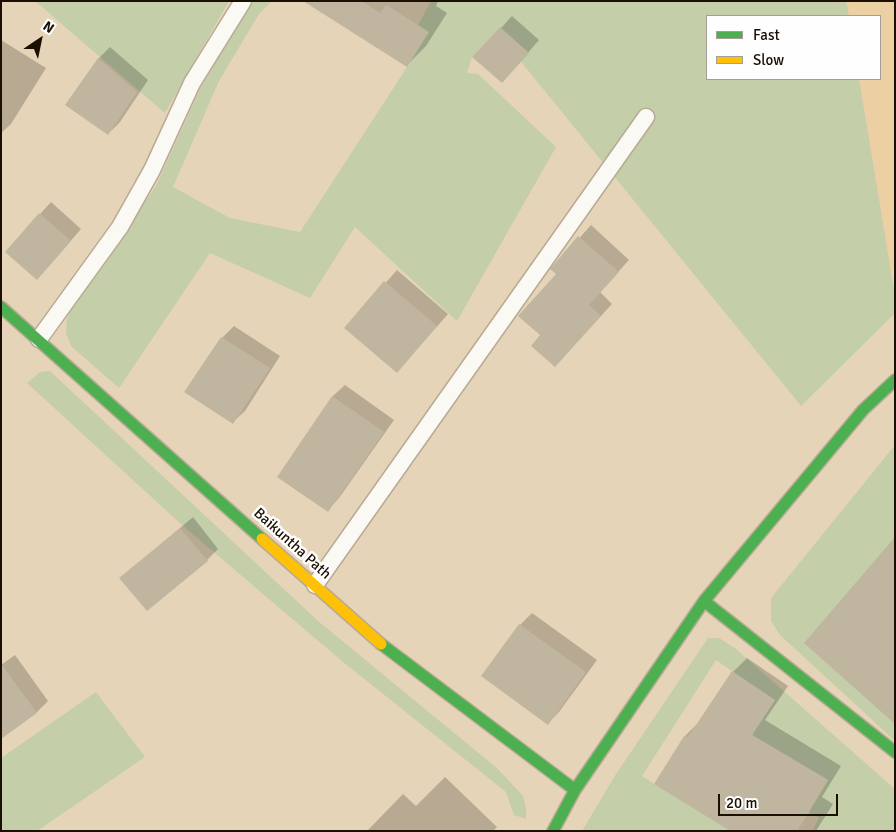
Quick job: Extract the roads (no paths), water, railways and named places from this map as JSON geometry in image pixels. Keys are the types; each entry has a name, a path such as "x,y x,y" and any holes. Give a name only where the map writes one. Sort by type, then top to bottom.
{"street":[{"name":"Baikuntha Path","path":"1,307 388,650 574,790"},
{"path":"553,831 574,790 704,600 863,410 895,380"},
{"path":"704,600 895,752"}],"lane":[{"path":"39,339 120,227 152,170 192,83 243,1"},
{"path":"315,585 646,117"}]}
